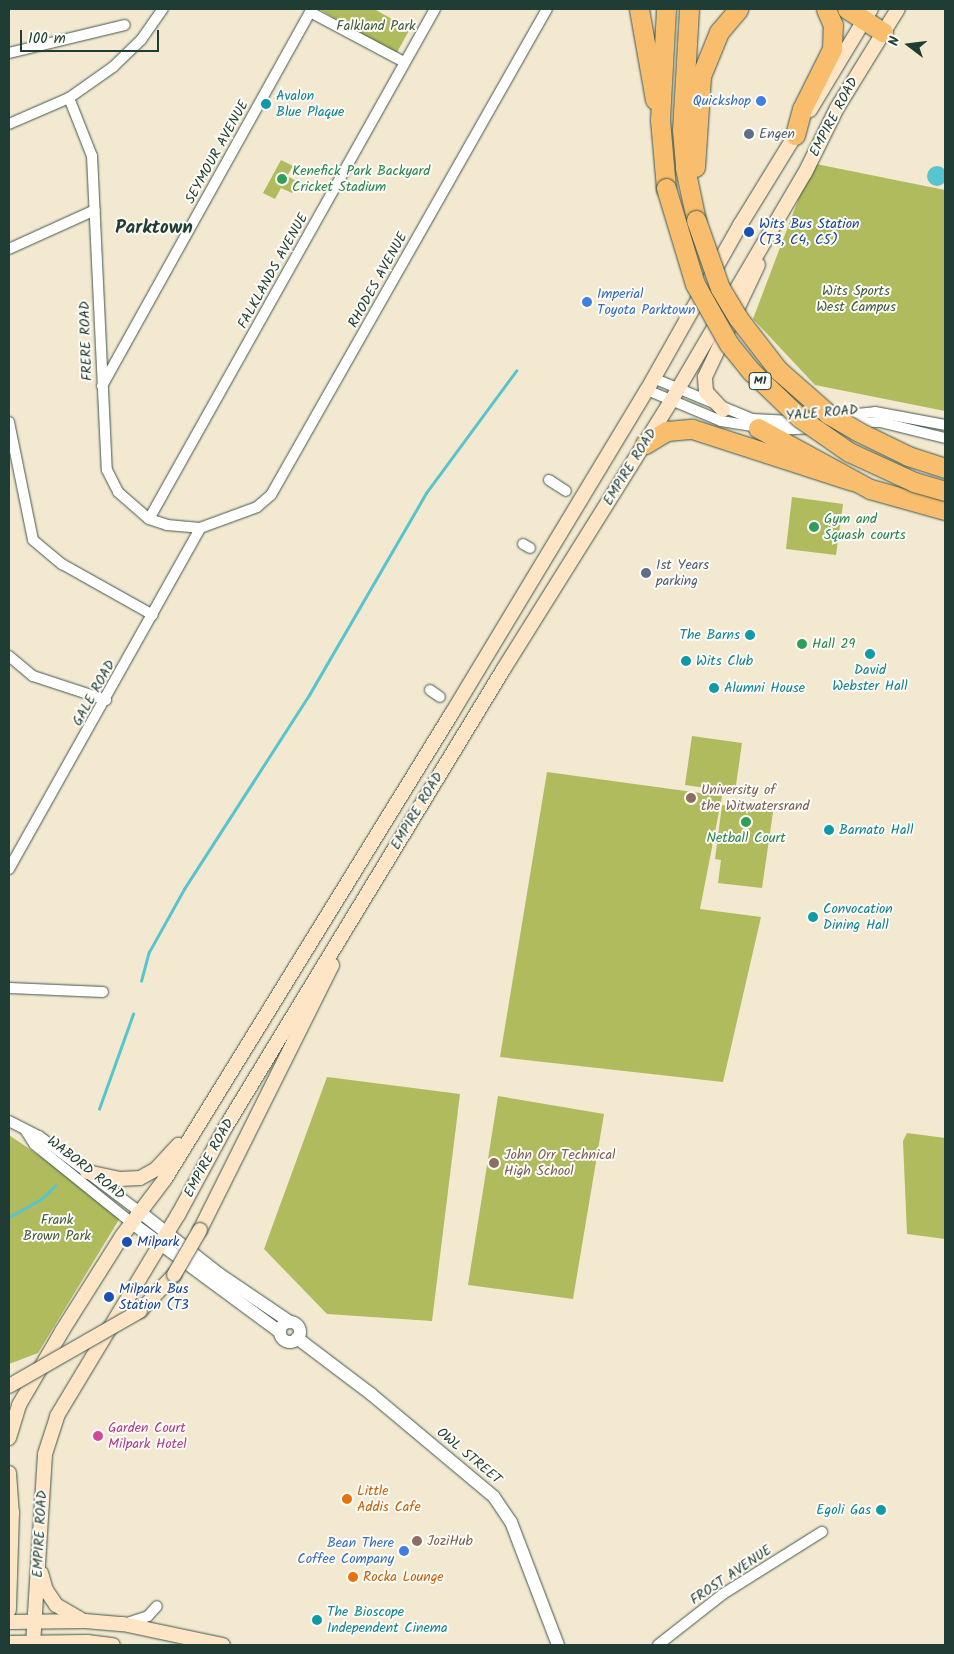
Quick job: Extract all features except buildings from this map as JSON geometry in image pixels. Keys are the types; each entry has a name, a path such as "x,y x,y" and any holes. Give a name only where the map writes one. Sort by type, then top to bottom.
{"highway":[{"path":"638,9 660,120"},
{"name":"M1","path":"666,9 660,120 666,188 695,284 729,344 757,378 800,418 849,452 914,482 945,491"},
{"name":"M1","path":"689,9 682,124 685,168 694,213 720,288 738,318 778,370 828,414 857,431 908,456 945,468"},
{"path":"694,213 702,76 720,32 738,9"},
{"path":"795,136 800,115 832,49 833,25 826,9"},
{"path":"847,9 868,12 890,21"},
{"path":"758,428 853,481"},
{"path":"645,444 667,432 692,429 853,481 893,496 945,510"}],"main road":[{"name":"EMPIRE ROAD","path":"9,1438 18,1405 195,1127 650,384 868,12"},
{"name":"EMPIRE ROAD","path":"33,1644 43,1475 50,1431 225,1128 671,401 793,192 830,119 890,21"},
{"path":"723,410 710,399 704,382 793,192"},
{"path":"680,384 690,378 730,324"},
{"path":"9,1386 140,1311 174,1275 200,1230 324,985 335,947"},
{"path":"87,1172 120,1179 140,1178 156,1169 195,1127"},
{"name":"EMPIRE ROAD","path":"9,1473 9,1610"},
{"path":"38,1563 46,1590 56,1605 85,1621"},
{"path":"9,1622 34,1620 124,1624 223,1645"},
{"path":"9,1643 87,1642 113,1645"}],"street":[{"path":"9,124 69,98 133,50 163,9"},
{"name":"FALKLANDS AVENUE","path":"149,519 435,9"},
{"name":"RHODES AVENUE","path":"200,528 257,507 271,495 547,9"},
{"path":"311,11 404,62"},
{"name":"SEYMOUR AVENUE","path":"101,387 311,11"},
{"path":"9,53 125,25"},
{"name":"FRERE ROAD","path":"69,98 89,145 95,210 101,387 107,470 118,492 149,519 167,525 200,528"},
{"path":"9,249 95,210"},
{"name":"YALE ROAD","path":"650,384 680,384 723,410 752,419 774,422 875,412 945,425"},
{"name":"YALE ROAD","path":"650,384 671,401 721,422 790,431 880,422 945,438"},
{"path":"9,422 33,540 62,564 152,615"},
{"path":"549,480 566,491"},
{"name":"GALE ROAD","path":"9,869 106,700 200,528"},
{"path":"9,656 33,676 106,700"},
{"path":"430,690 440,697"},
{"path":"9,988 103,992"},
{"name":"WABORD ROAD","path":"9,1121 39,1136 87,1172 136,1218"},
{"name":"WABORD ROAD","path":"26,1131 34,1144 136,1218"},
{"path":"136,1218 280,1332 287,1341 297,1338 300,1330 290,1322 163,1238"},
{"path":"280,1332 282,1326 290,1322"},
{"name":"OWL STREET","path":"297,1338 371,1394 494,1497 512,1522 558,1645"},
{"name":"FROST AVENUE","path":"658,1645 723,1594 822,1532"},
{"path":"124,1624 148,1616 157,1606"}],"green space":[{"name":"Falkland Park","path":"319,9 374,9 410,29 396,54"},
{"name":"Kenefick Park Backyard Cricket Stadium","path":"281,160 293,166 287,176 298,182 292,193 281,188 275,199 263,193"},
{"name":"Wits Sports West Campus","path":"816,164 945,190 945,411 815,385 753,319 800,195"},
{"name":"Gym and Squash courts","path":"792,497 843,504 836,555 786,549"},
{"path":"692,736 742,743 735,792 685,785"},
{"path":"547,772 722,796 700,909 761,917 723,1082 500,1057"},
{"path":"722,805 773,812 762,888 718,883 721,860 715,859"},
{"path":"327,1077 460,1094 432,1321 327,1314 264,1249"},
{"path":"498,1096 604,1114 573,1299 468,1285"},
{"path":"907,1133 945,1138 945,1239 907,1234 903,1141"},
{"name":"Frank Brown Park","path":"9,1135 123,1213 38,1353 9,1364"}],"water":[{"path":"937,166 944,169 947,176 944,183 937,186 930,183 927,176 930,169"}],"waterway":[{"path":"141,981 149,952 184,889 309,695 426,493 516,371"},
{"path":"99,1109 133,1014"},
{"path":"9,1217 40,1200 55,1186"}],"place":[{"name":"Quickshop","path":"761,101"},
{"name":"Avalon Blue Plaque","path":"266,104"},
{"name":"Engen","path":"749,134"},
{"name":"Kenefick Park Backyard Cricket Stadium","path":"282,179"},
{"name":"Wits Bus Station (T3, C4, C5)","path":"749,232"},
{"name":"Imperial Toyota Parktown","path":"587,302"},
{"name":"Gym and Squash courts","path":"814,527"},
{"name":"1st Years parking","path":"646,573"},
{"name":"The Barns","path":"750,635"},
{"name":"Hall 29","path":"802,644"},
{"name":"David Webster Hall","path":"870,654"},
{"name":"Wits Club","path":"686,661"},
{"name":"Alumni House","path":"714,688"},
{"name":"University of the Witwatersrand","path":"691,798"},
{"name":"Netball Court","path":"746,822"},
{"name":"Barnato Hall","path":"829,830"},
{"name":"Convocation Dining Hall","path":"813,917"},
{"name":"John Orr Technical High School","path":"494,1163"},
{"name":"Milpark","path":"127,1242"},
{"name":"Milpark Bus Station (T3","path":"109,1297"},
{"name":"Garden Court Milpark Hotel","path":"98,1436"},
{"name":"Little Addis Cafe","path":"347,1499"},
{"name":"Egoli Gas","path":"881,1510"},
{"name":"JoziHub","path":"417,1541"},
{"name":"Bean There Coffee Company","path":"404,1551"},
{"name":"Rocka Lounge","path":"353,1577"},
{"name":"The Bioscope Independent Cinema","path":"317,1620"}],"district":[{"name":"Parktown","path":"154,229"}]}
